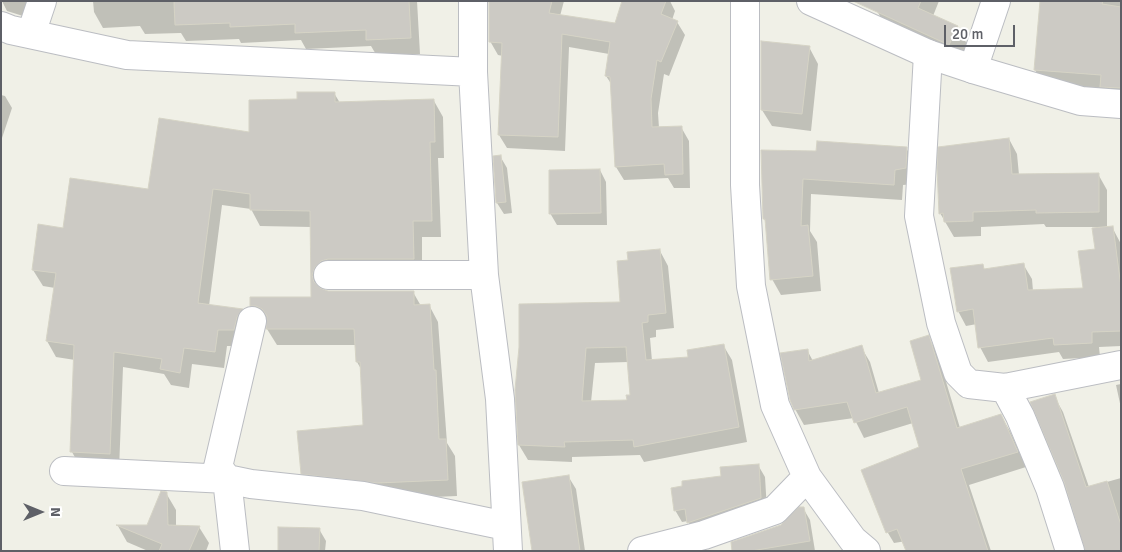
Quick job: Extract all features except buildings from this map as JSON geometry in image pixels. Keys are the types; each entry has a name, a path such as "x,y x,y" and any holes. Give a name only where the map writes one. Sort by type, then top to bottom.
{"street":[{"path":"31,34 42,1"},
{"path":"64,471 227,479 251,484 363,496 507,538 500,399 484,275 473,72 473,1"},
{"path":"746,1 745,185 751,286 775,405 807,477 853,540 866,551"},
{"path":"811,1 928,54 973,69 1081,101 1121,104"},
{"path":"973,69 996,1"},
{"path":"1,26 127,54 473,72"},
{"path":"928,54 919,216 941,323 958,373 969,384 1004,388 1121,365"},
{"path":"328,275 484,275"},
{"path":"234,551 227,479 218,467 252,320"},
{"path":"1004,388 1020,416 1050,488 1070,551"},
{"path":"642,551 704,535 775,510 807,477"}]}
